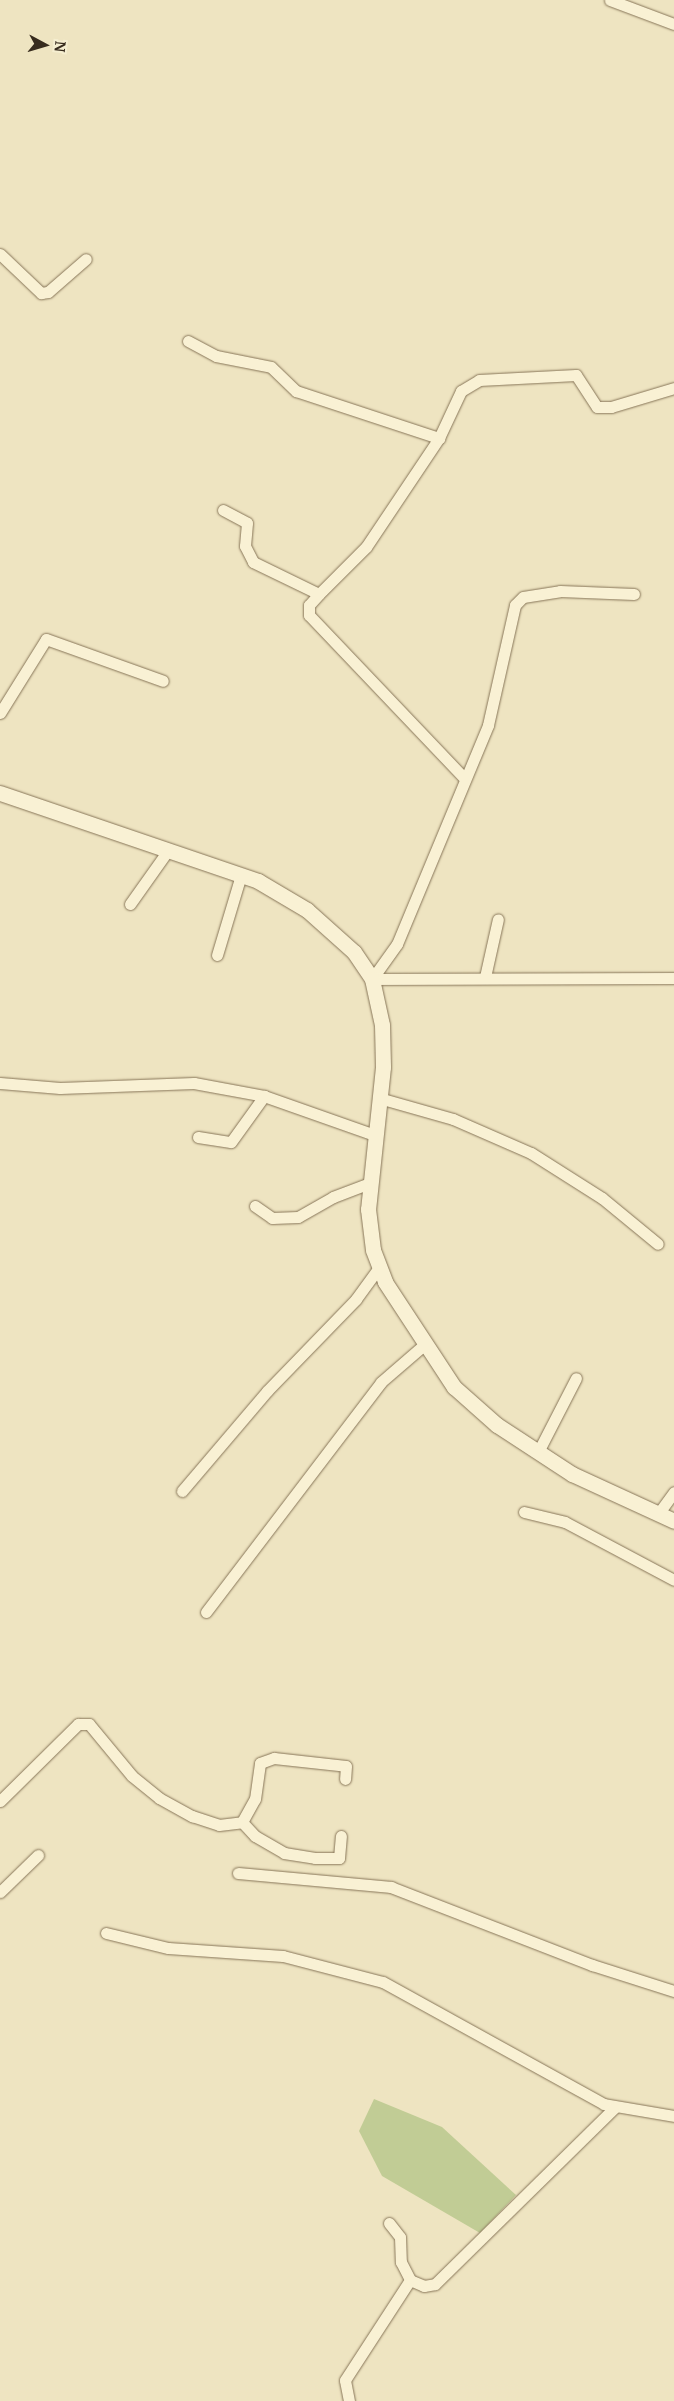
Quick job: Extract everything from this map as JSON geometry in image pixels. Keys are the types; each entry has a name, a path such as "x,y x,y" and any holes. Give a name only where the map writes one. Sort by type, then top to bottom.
{"street":[{"path":"610,0 674,24"},
{"path":"0,254 40,293 48,292 86,259"},
{"path":"188,341 216,356 271,367 296,391 439,438"},
{"path":"464,778 315,625 309,606 366,548 439,438 461,391 479,380 576,375 597,407 611,407 674,388"},
{"path":"223,510 247,523 245,546 253,562 319,594"},
{"path":"372,979 397,944 464,778 488,725 515,604 524,597 560,591 634,594"},
{"path":"0,713 46,639 163,681"},
{"path":"0,793 241,875 307,910 354,952 372,979 382,1025 379,1098 370,1183 370,1235 379,1267 425,1344 454,1387 538,1452 589,1483 674,1521"},
{"path":"130,904 169,849"},
{"path":"217,955 241,875"},
{"path":"484,977 498,919"},
{"path":"372,979 484,977 674,978"},
{"path":"0,1083 60,1088 194,1083 264,1096 375,1135"},
{"path":"198,1137 230,1142 264,1096"},
{"path":"379,1098 453,1119 531,1153 602,1198 658,1244"},
{"path":"255,1206 272,1218 298,1217 333,1196 370,1183"},
{"path":"182,1491 267,1391 356,1299 379,1267"},
{"path":"206,1612 380,1382 425,1344"},
{"path":"538,1452 576,1378"},
{"path":"658,1514 674,1492"},
{"path":"524,1512 565,1522 674,1580"},
{"path":"0,1802 78,1724 89,1724 132,1776 159,1798 192,1816 219,1824 242,1822"},
{"path":"242,1822 255,1799 260,1763 274,1758 346,1766 345,1778"},
{"path":"242,1822 255,1836 284,1853 315,1858 339,1858 341,1836"},
{"path":"0,1892 38,1855"},
{"path":"238,1873 391,1887 592,1965 674,1991"},
{"path":"106,1933 168,1948 283,1956 383,1982 614,2108 674,2116"},
{"path":"389,2223 400,2237 400,2262 410,2280 424,2286 435,2284 614,2108"},
{"path":"349,2401 345,2380 410,2280"}],"green space":[{"path":"374,2099 442,2127 516,2195 480,2233 382,2176 359,2131"}]}
